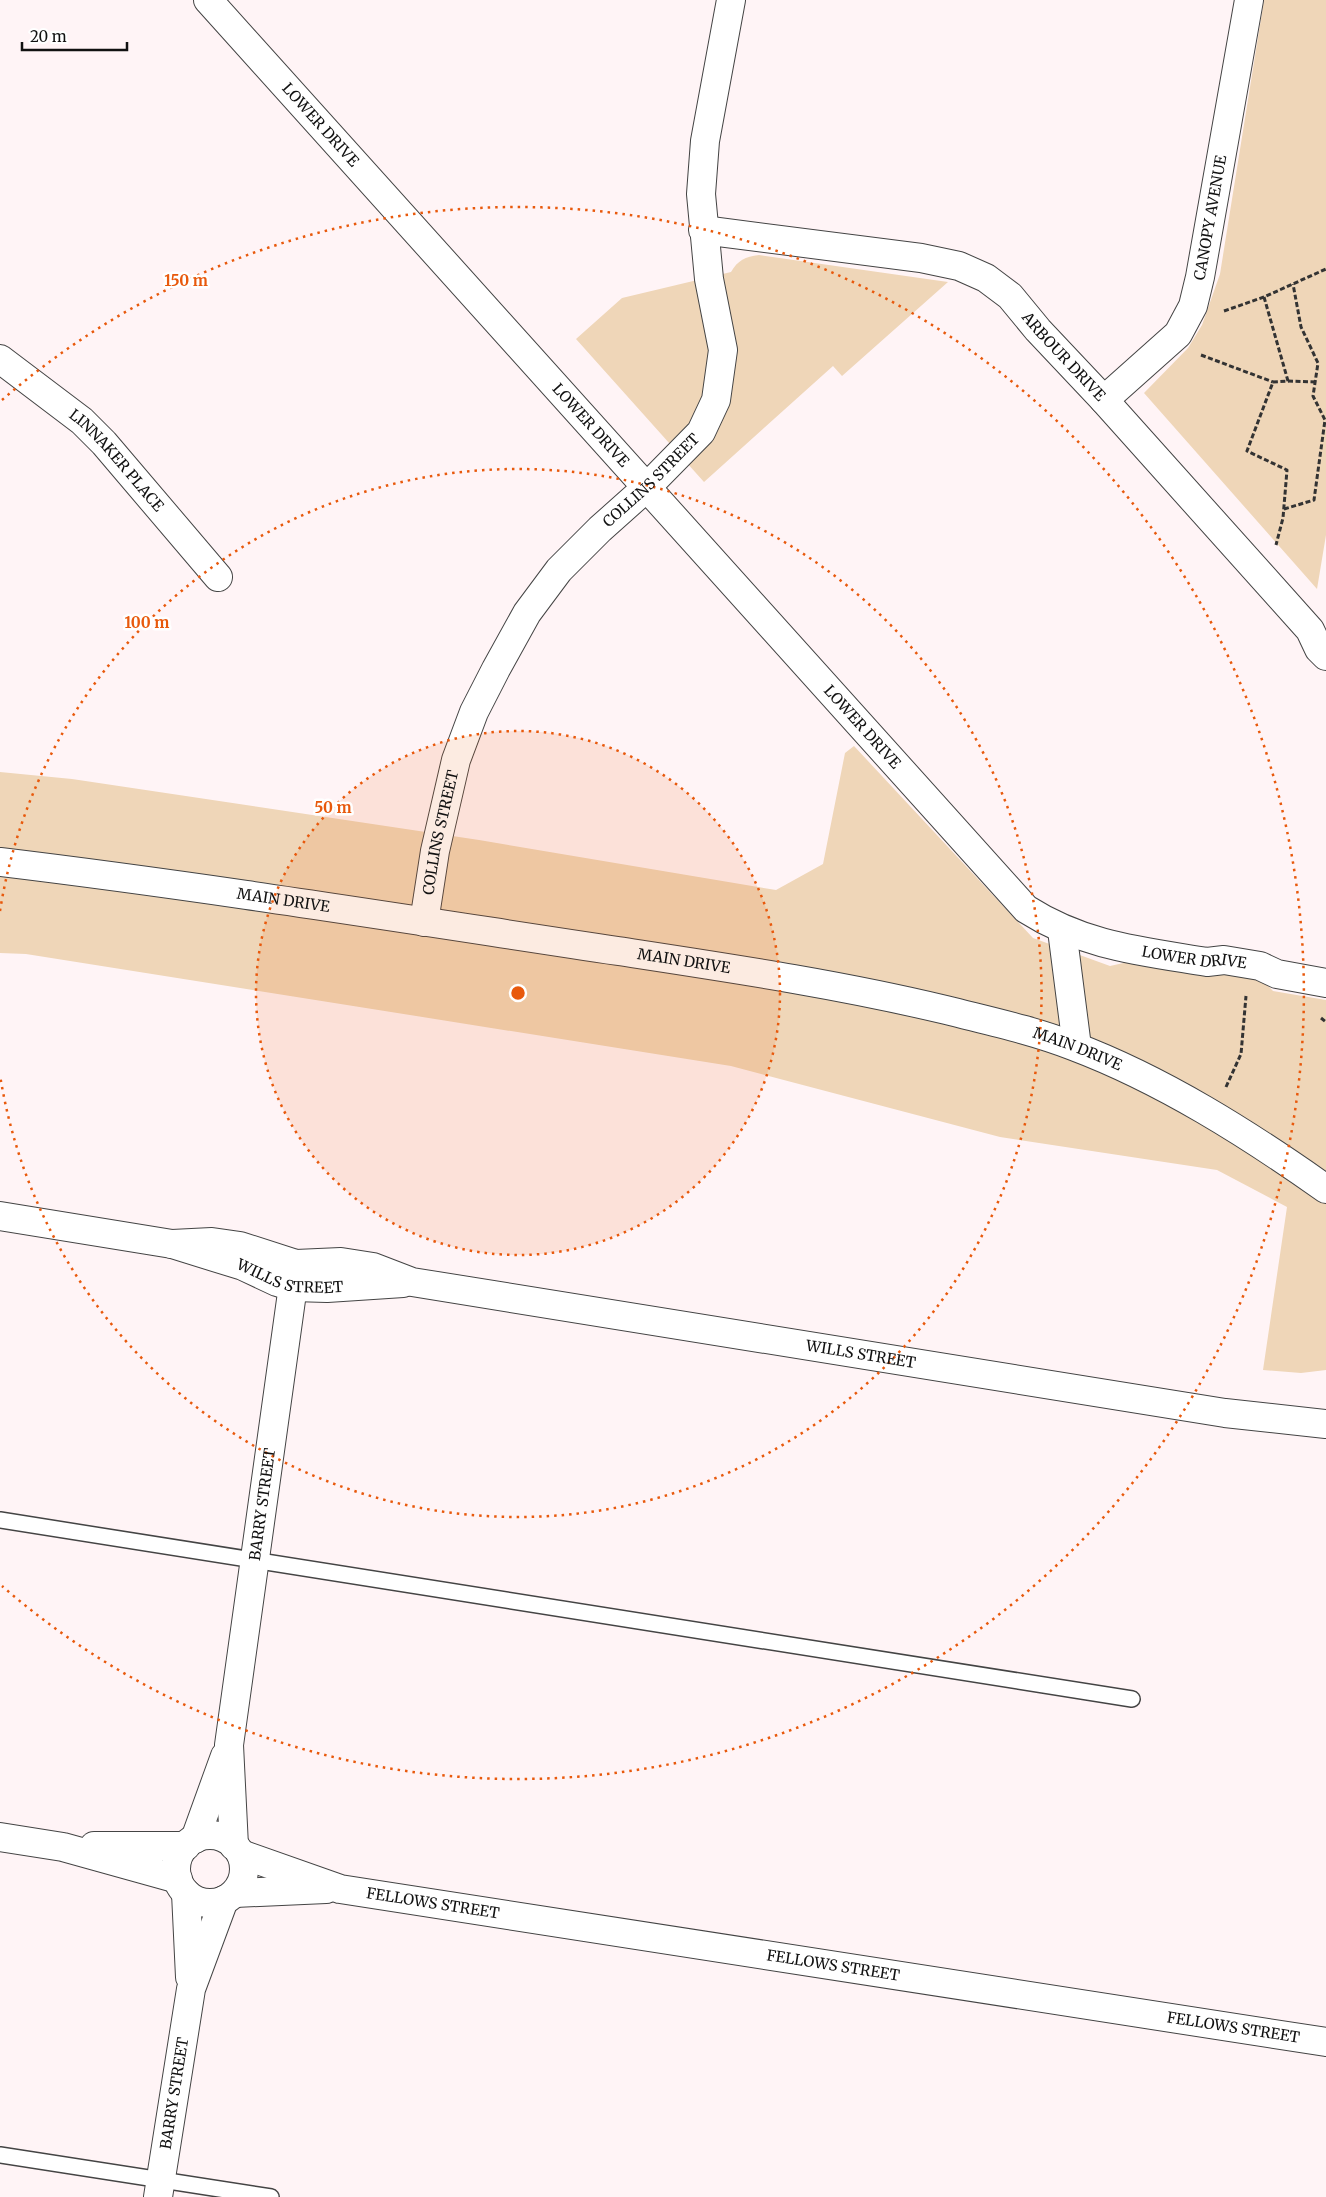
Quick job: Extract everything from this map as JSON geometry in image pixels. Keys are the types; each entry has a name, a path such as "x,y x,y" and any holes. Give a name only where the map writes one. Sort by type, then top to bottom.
{"street":[{"name":"LOWER DRIVE","path":"208,0 1006,890 1026,909 1062,930 1088,940 1122,948 1207,962 1224,960 1255,965 1277,974 1326,983"},
{"name":"COLLINS STREET","path":"424,922 435,851 456,760 474,712 496,669 528,614 559,570 600,529 646,488 701,432 716,400 723,350 709,279 703,230 702,166 731,0"},
{"name":"CANOPY AVENUE","path":"1104,400 1178,334 1192,306 1202,268 1249,0"},
{"name":"ARBOUR DRIVE","path":"703,230 921,258 959,266 986,278 1010,296 1038,330 1104,400 1310,630 1319,650 1326,656"},
{"name":"LINNAKER PLACE","path":"0,359 82,421 104,443 218,577"},
{"name":"MAIN DRIVE","path":"0,862 188,886 744,969 816,982 1002,1024 1077,1047 1167,1090 1285,1160 1326,1190"},
{"path":"1062,930 1077,1047"},
{"name":"WILLS STREET","path":"0,1216 172,1244 212,1242 240,1246 294,1276 341,1262 373,1267 412,1282 1216,1412 1321,1421"},
{"name":"BARRY STREET","path":"237,1850 229,1745 294,1276"},
{"name":"BARRY STREET","path":"190,1843 229,1745"},
{"path":"0,1837 63,1847 182,1886 204,1903 229,1897 244,1874 237,1850 216,1836 205,1836 190,1843 63,1847"},
{"path":"182,1886 177,1861 190,1843"},
{"name":"FELLOWS STREET","path":"237,1850 340,1889 1326,2042"},
{"name":"BARRY STREET","path":"182,1886 191,1989"},
{"name":"FELLOWS STREET","path":"229,1897 340,1889"},
{"name":"BARRY STREET","path":"160,2188 191,1989 229,1897"}],"lane":[{"path":"0,1520 1132,1699"},
{"path":"0,2155 160,2188 271,2197"}],"path":[{"path":"1219,313 1264,297 1326,269"},
{"path":"1284,509 1314,500 1325,420 1313,396 1318,363 1301,328 1293,284"},
{"path":"1264,297 1288,381"},
{"path":"1203,346 1199,354 1273,382 1316,382"},
{"path":"1273,382 1247,451 1287,470 1284,509 1276,547"},
{"path":"1213,1116 1240,1054 1247,990"},
{"path":"1321,1018 1326,1022"}],"shaded area":[{"path":"1264,0 1326,0 1326,535 1317,589 1144,393 1188,348 1202,325 1220,274"},
{"path":"759,255 948,282 842,376 833,366 704,482 576,339 622,298 731,272 742,260"},
{"path":"854,746 1033,938 1110,966 1146,958 1257,974 1273,991 1326,1000 1326,1370 1301,1373 1263,1370 1287,1207 1217,1170 1000,1137 731,1066 26,954 0,953 0,772 72,779 479,840 776,890 823,864 845,753"}]}
